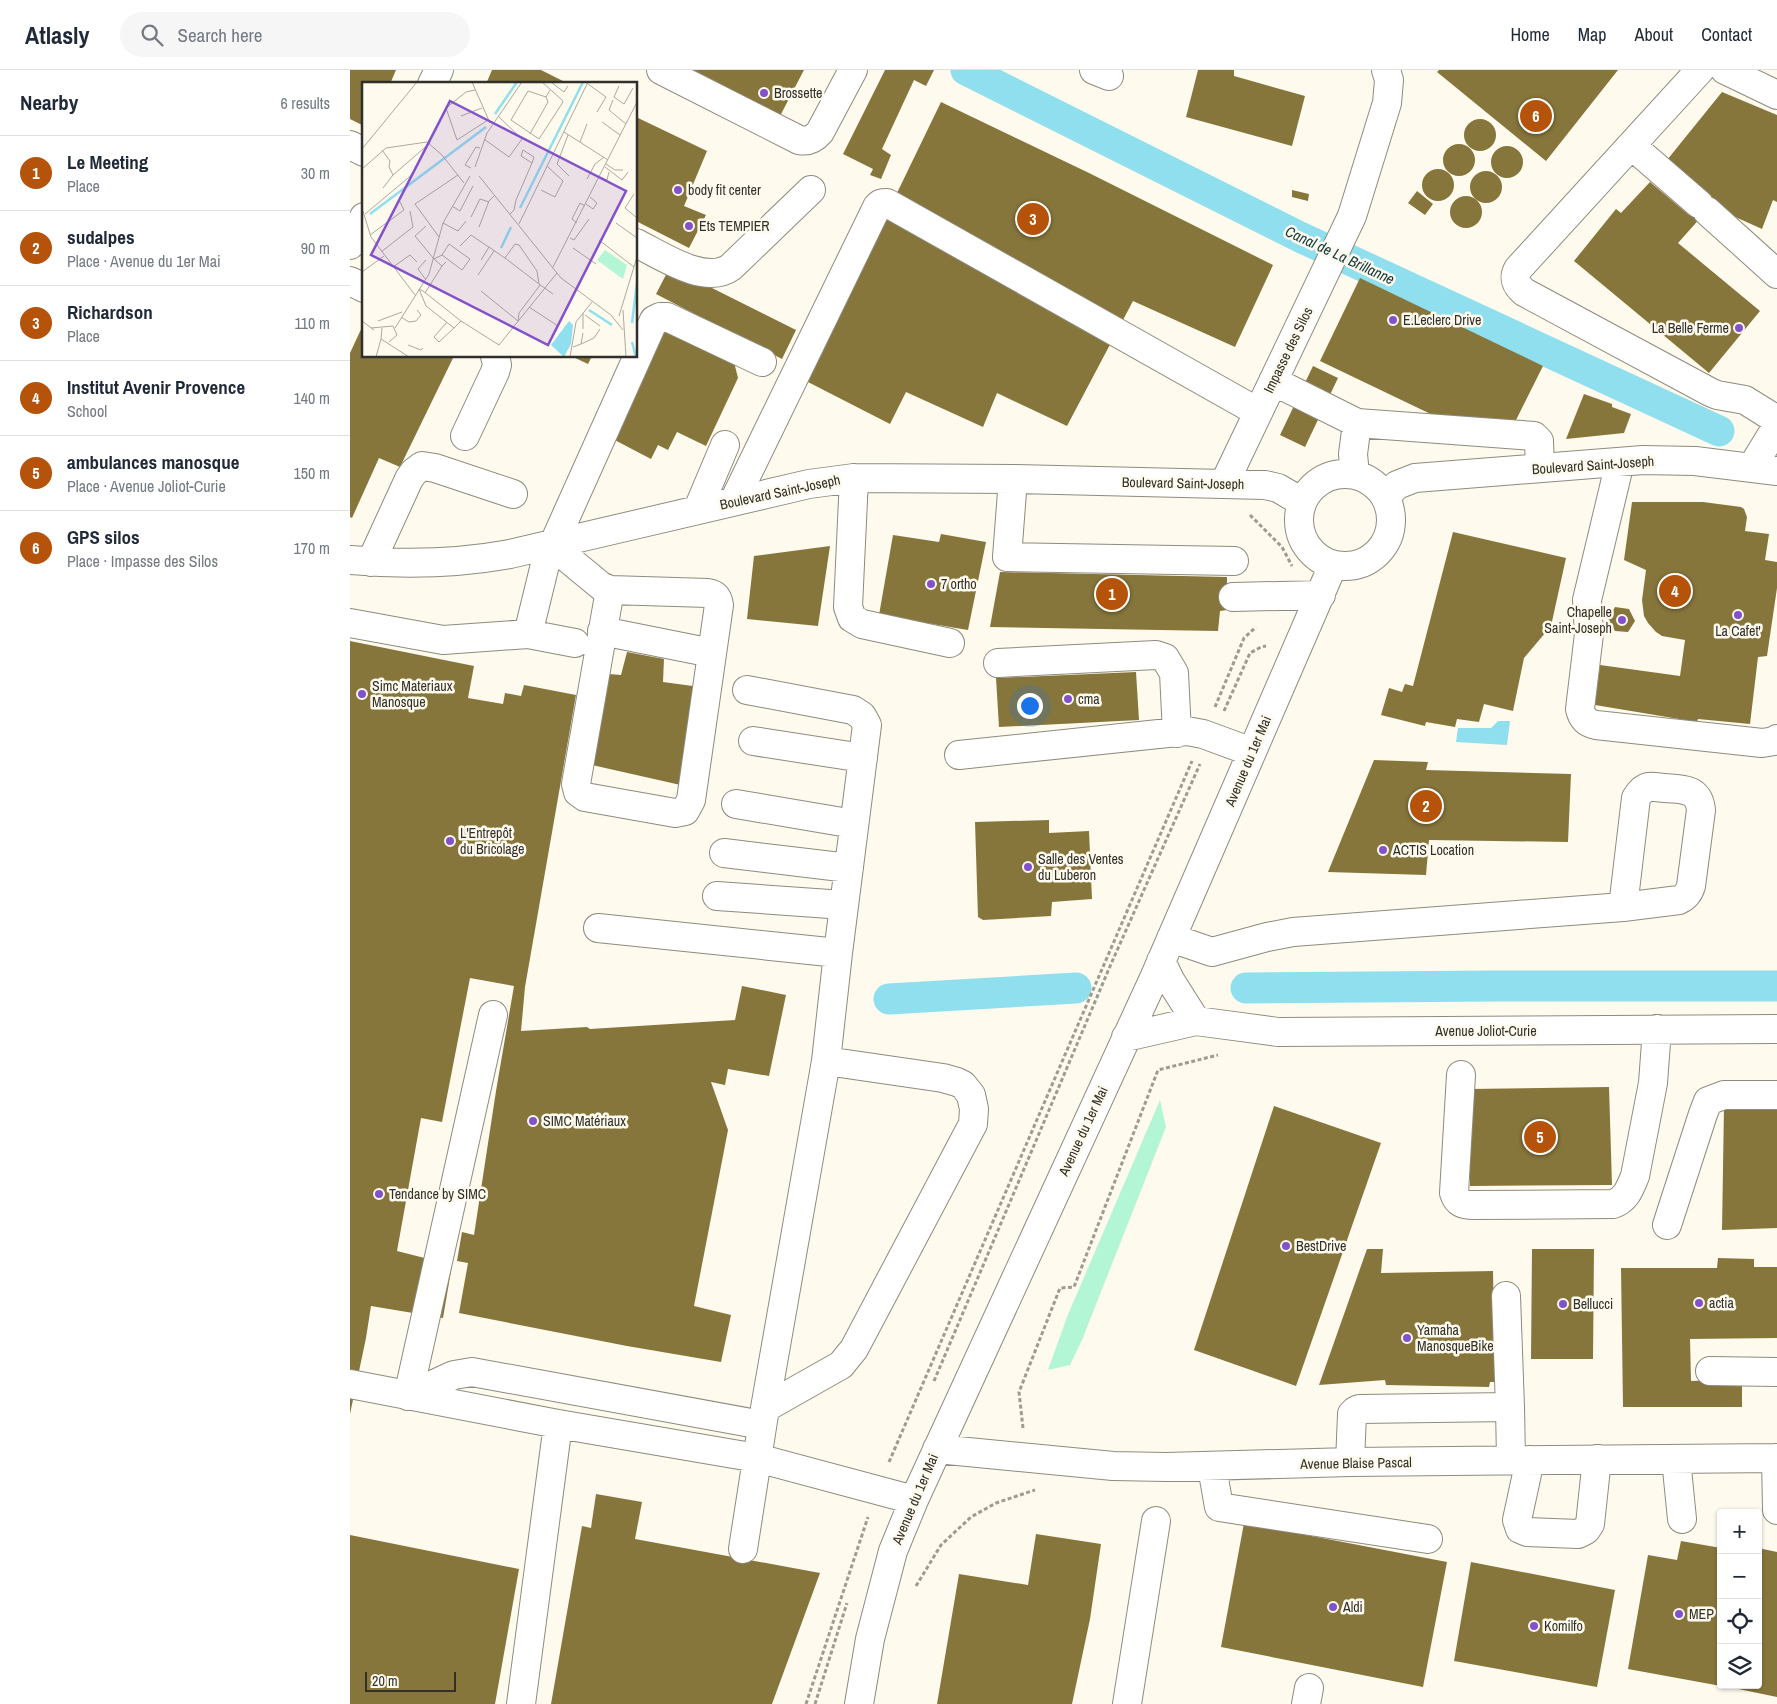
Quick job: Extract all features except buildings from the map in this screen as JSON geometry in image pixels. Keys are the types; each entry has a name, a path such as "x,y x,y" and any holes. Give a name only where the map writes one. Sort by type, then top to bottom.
{"street":[{"path":"433,82 439,70"},
{"path":"661,70 804,141 812,139 820,132 853,70"},
{"path":"1700,70 1518,269 1515,275 1518,286 1524,292 1710,392 1745,400 1777,420"},
{"path":"1725,70 1777,95"},
{"name":"Impasse des Silos","path":"1224,484 1352,216 1387,103 1380,73"},
{"path":"350,145 362,151"},
{"path":"1632,146 1777,274"},
{"path":"638,244 691,270 709,274 718,273 731,267 811,190"},
{"path":"734,501 880,204 887,203 1258,412"},
{"path":"350,245 362,221"},
{"path":"350,281 362,287"},
{"path":"638,355 654,320 660,317 667,317 762,362"},
{"path":"465,436 495,372 497,365 495,358"},
{"path":"528,634 552,544 637,358"},
{"path":"1273,381 1357,423 1534,436 1539,441 1540,468"},
{"path":"1355,476 1353,454 1357,423"},
{"path":"1764,469 1777,426"},
{"path":"698,509 725,445"},
{"name":"Boulevard Saint-Joseph","path":"1385,497 1397,485 1415,478 1620,462 1687,461 1764,469"},
{"path":"1620,462 1587,600 1589,634 1580,708 1582,715 1586,720 1596,725 1762,743 1777,739"},
{"path":"360,561 414,472 422,466 435,468 513,494"},
{"path":"1343,474 1355,476 1367,480 1385,497 1390,510 1391,524 1388,537 1381,549 1372,558 1360,564 1347,567 1333,565 1321,560 1311,552 1303,541 1299,528 1299,514 1302,502 1309,491 1324,479 1343,474"},
{"path":"854,478 848,607 852,618 862,624 950,643"},
{"name":"Boulevard Saint-Joseph","path":"360,561 447,563 475,560 810,484 854,478 1013,479 1273,486 1302,502"},
{"path":"1013,479 1007,557 1234,561"},
{"path":"552,544 601,586 610,590 712,594 718,601 719,605 691,800 685,811 675,813 585,797 578,792 576,784 610,590"},
{"name":"Avenue du 1er Mai","path":"859,1704 870,1639 893,1550 936,1449 1166,949 1333,565"},
{"path":"1233,597 1320,595"},
{"path":"350,623 443,640 528,634 575,643"},
{"path":"602,631 712,653"},
{"path":"998,663 1156,655 1164,658 1174,673 1198,734"},
{"path":"743,1549 826,1060 867,725 862,716 854,710 747,690"},
{"path":"959,755 1198,734 1252,752"},
{"path":"753,741 863,758"},
{"path":"736,804 854,824"},
{"path":"724,852 849,868"},
{"path":"717,896 844,905"},
{"path":"1196,1021 1170,980 1166,949 1212,952 1293,932 1623,907"},
{"path":"598,928 838,953"},
{"path":"408,1396 493,1015"},
{"name":"Avenue Joliot-Curie","path":"1126,1037 1196,1021 1278,1032 1777,1029"},
{"path":"1462,1075 1454,1193 1460,1203 1474,1205 1613,1204 1624,1198 1635,1176 1652,1083 1657,1029"},
{"path":"408,1396 454,1374 472,1372 764,1417 841,1365 859,1341 972,1124 974,1109 971,1095 964,1085 957,1082 944,1078 826,1060"},
{"path":"1667,1225 1708,1100 1724,1095 1777,1095"},
{"path":"1506,1296 1510,1407 1520,1460 1521,1496 1517,1520 1517,1525 1520,1529 1527,1532 1578,1534 1586,1530 1590,1524 1597,1459"},
{"path":"1710,1371 1777,1372"},
{"path":"350,1384 558,1424 757,1458 914,1500"},
{"path":"1350,1462 1352,1414 1359,1409 1510,1407"},
{"path":"521,1704 558,1424"},
{"name":"Avenue Blaise Pascal","path":"936,1449 1113,1466 1212,1467 1350,1462 1776,1458"},
{"path":"1776,1458 1777,1510"},
{"path":"1676,1459 1682,1519"},
{"path":"1212,1467 1219,1507 1428,1539"},
{"path":"1127,1704 1156,1521"}],"path":[{"path":"806,1704 877,1491 1198,734 1244,638 1258,626"},
{"path":"933,1383 1111,964 1198,734 1250,654 1269,645"},
{"path":"1023,1493 1026,1457 1019,1392 1060,1288 1074,1287 1158,1070 1223,1054"},
{"path":"915,1588 940,1545 971,1517 996,1503 1037,1489"},
{"path":"815,1704 849,1596"}],"green space":[{"path":"1160,1100 1166,1127 1082,1340 1070,1365 1048,1370 1067,1317"}],"water":[{"path":"1498,721 1510,721 1507,745 1456,742 1458,728 1491,728"}],"waterway":[{"name":"Canal de La Brillanne","path":"966,70 1300,237 1719,431"},
{"path":"1246,988 1777,986"},
{"path":"889,999 1076,988"}],"place":[{"name":"Brossette","path":"764,93"},
{"name":"GPS silos","path":"1536,116"},
{"name":"body fit center","path":"678,190"},
{"name":"Richardson","path":"1033,219"},
{"name":"Ets TEMPIER","path":"689,226"},
{"name":"E.Leclerc Drive","path":"1393,320"},
{"name":"La Belle Ferme","path":"1739,328"},
{"name":"7 ortho","path":"931,584"},
{"name":"Institut Avenir Provence","path":"1675,591"},
{"name":"Le Meeting","path":"1112,594"},
{"name":"La Cafet'","path":"1738,615"},
{"name":"Chapelle Saint-Joseph","path":"1622,620"},
{"name":"Simc Materiaux Manosque","path":"362,694"},
{"name":"cma","path":"1068,699"},
{"name":"sudalpes","path":"1426,806"},
{"name":"L'Entrepôt du Bricolage","path":"450,841"},
{"name":"ACTIS Location","path":"1383,850"},
{"name":"Salle des Ventes du Luberon","path":"1028,867"},
{"name":"SIMC Matériaux","path":"533,1121"},
{"name":"ambulances manosque","path":"1540,1137"},
{"name":"Tendance by SIMC","path":"379,1194"},
{"name":"BestDrive","path":"1286,1246"},
{"name":"actia","path":"1699,1303"},
{"name":"Bellucci","path":"1563,1304"},
{"name":"Yamaha ManosqueBike","path":"1407,1338"},
{"name":"Aldi","path":"1333,1607"},
{"name":"MEP","path":"1679,1614"},
{"name":"Komilfo","path":"1534,1626"}]}
